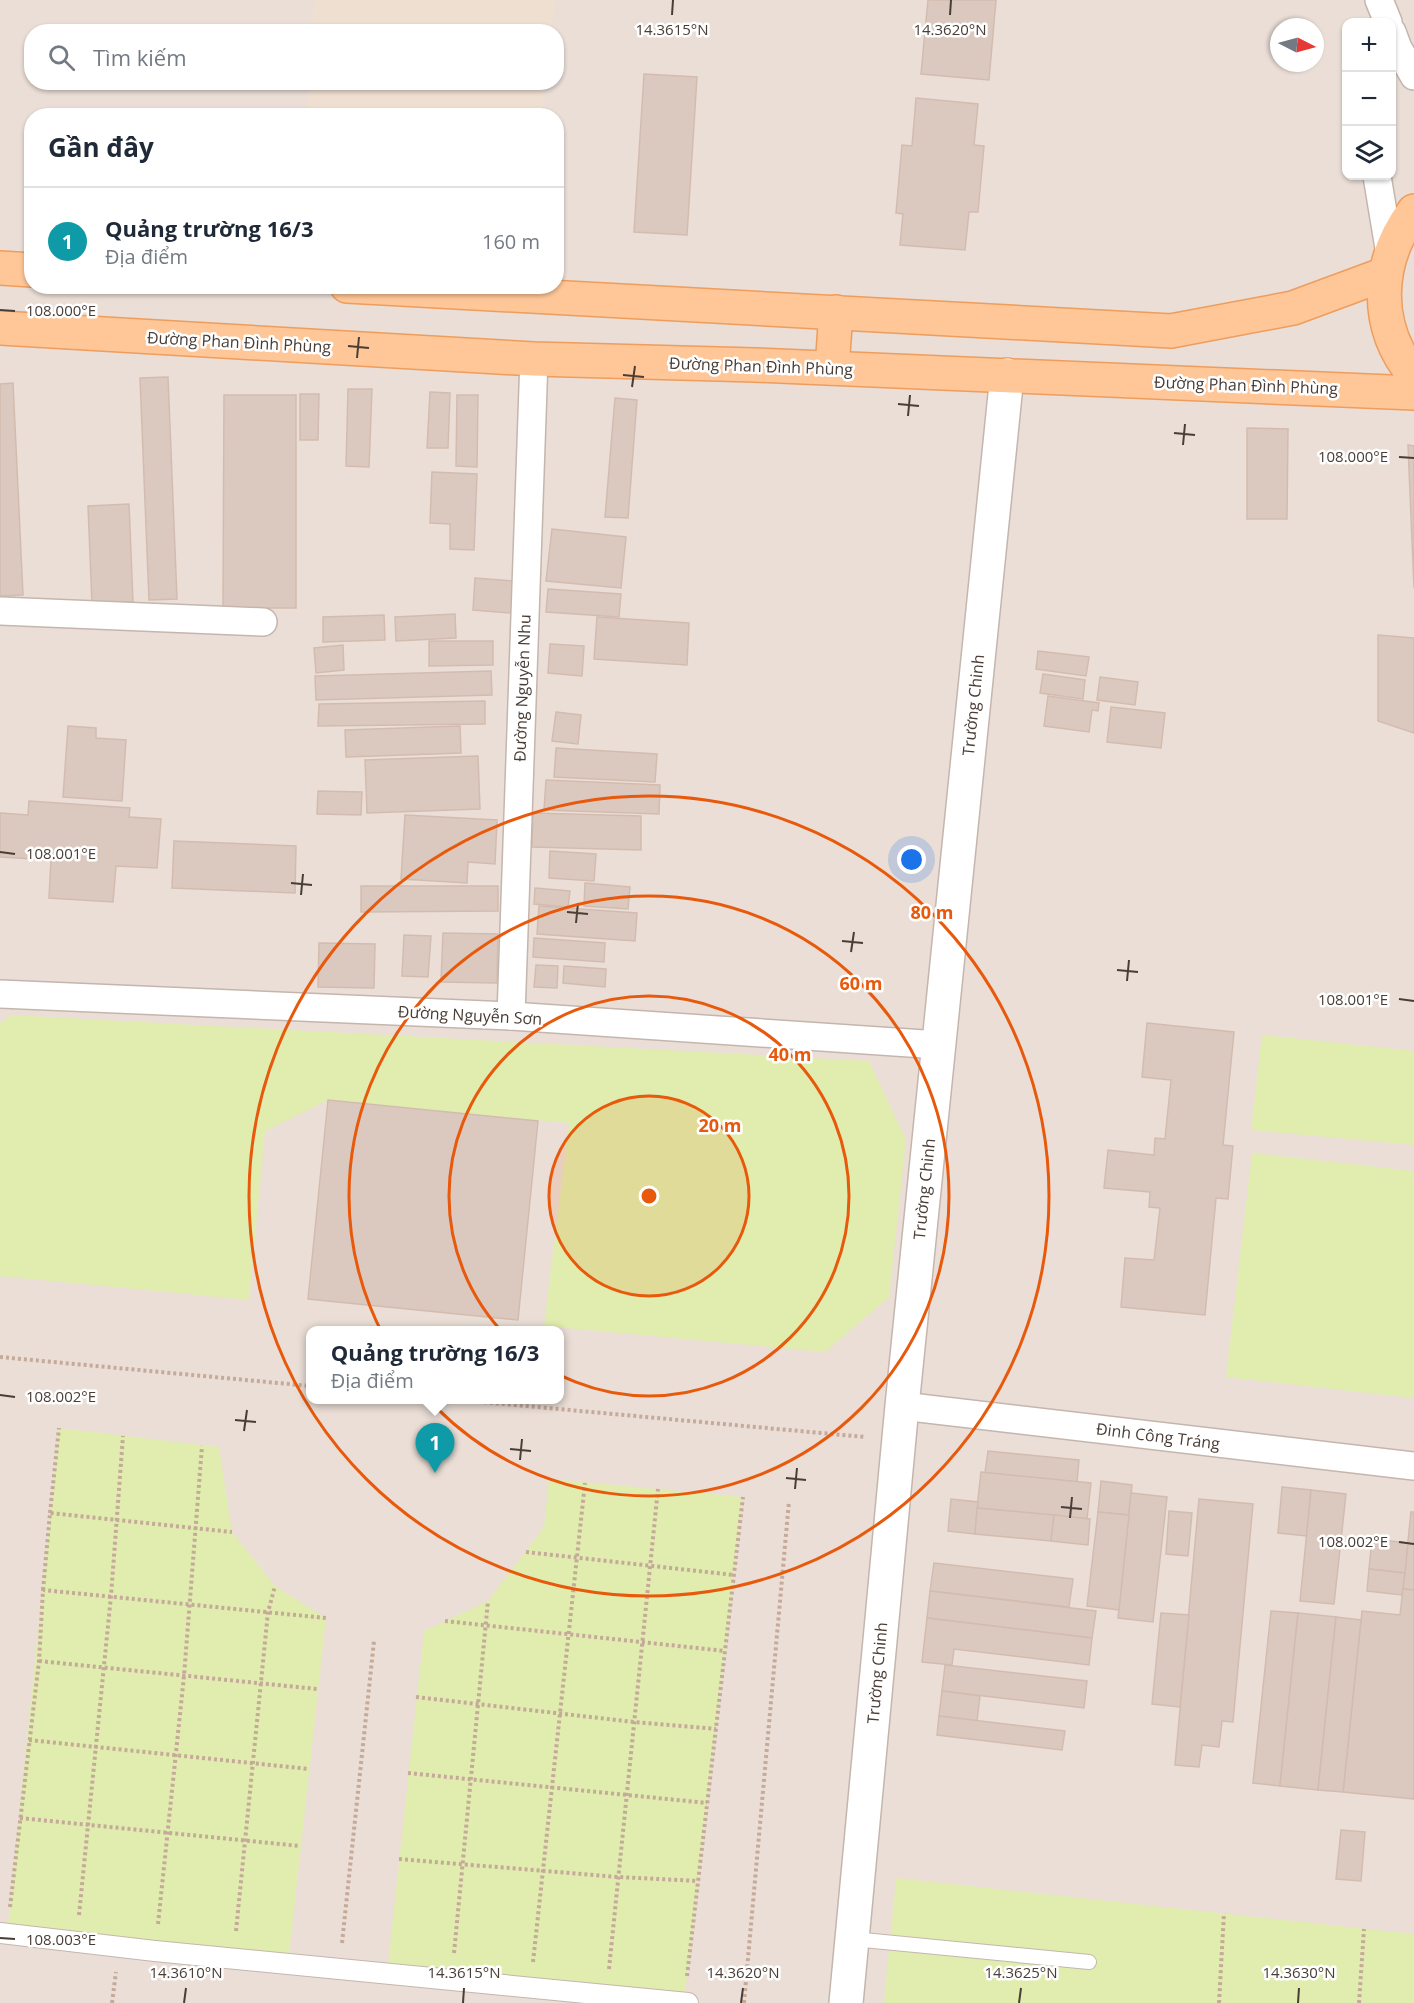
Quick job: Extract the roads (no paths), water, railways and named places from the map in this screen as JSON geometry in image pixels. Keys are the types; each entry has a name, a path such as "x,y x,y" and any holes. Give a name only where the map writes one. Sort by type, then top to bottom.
{"main road":[{"path":"1414,211 1402,227 1387,264 1386,319 1401,360 1414,375"},
{"path":"497,294 1170,331 1293,308 1387,264"},
{"path":"0,268 24,270"},
{"path":"832,368 836,312"},
{"name":"Đường Phan Đình Phùng","path":"0,328 534,359 832,368 1414,393"}],"street":[{"path":"1372,0 1372,18"},
{"path":"1379,0 1386,18"},
{"path":"1396,43 1414,76"},
{"path":"1377,180 1387,264"},
{"name":"Đường Nguyễn Nhu","path":"511,1016 534,359"},
{"name":"Trường Chinh","path":"846,2003 902,1406 1007,375"},
{"path":"0,611 263,622"},
{"name":"Đường Nguyễn Sơn","path":"0,994 511,1016 939,1046"},
{"name":"Đinh Công Tráng","path":"902,1406 1414,1466"},
{"path":"3,1934 233,1959 688,2003"}],"lane":[{"path":"852,1939 1089,1962"}],"place":[{"name":"Quảng trường 16/3","path":"435,1473"}]}
